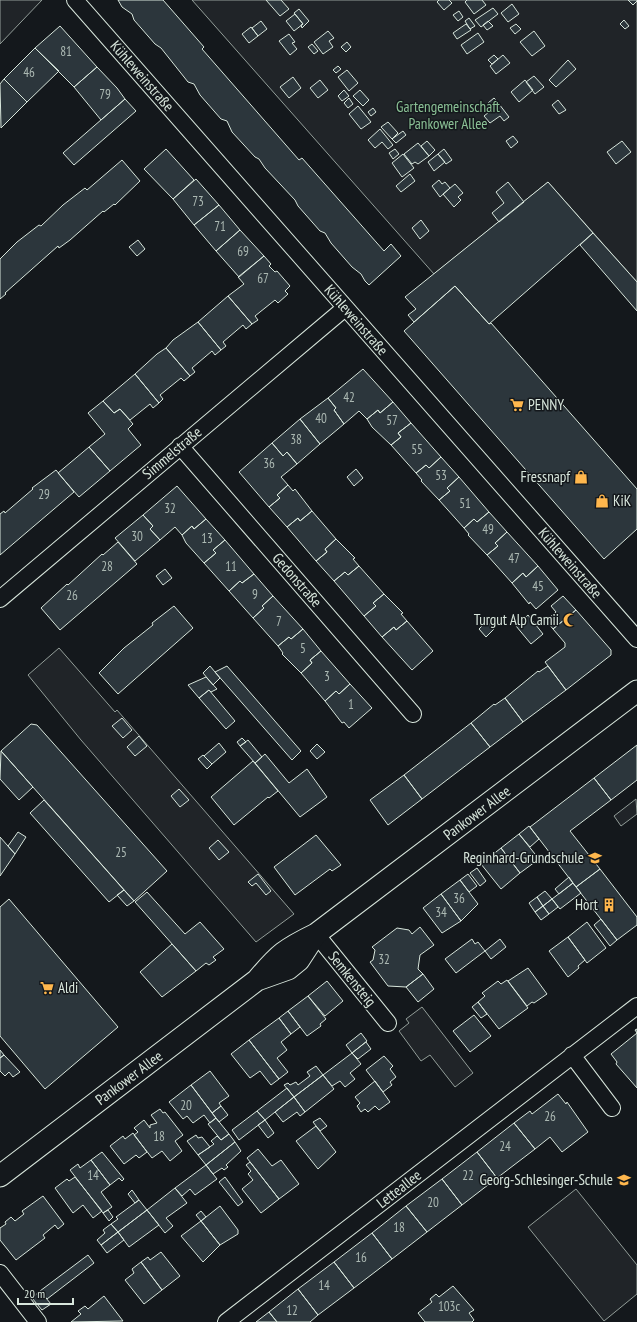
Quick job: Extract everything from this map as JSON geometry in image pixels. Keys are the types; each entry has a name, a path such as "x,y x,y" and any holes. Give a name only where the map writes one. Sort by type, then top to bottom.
{"street":[{"name":"Kühleweinstraße","path":"75,0 637,639"},
{"name":"Simmelstraße","path":"0,599 345,308"},
{"name":"Gedonstraße","path":"180,446 413,714"},
{"name":"Pankower Allee","path":"0,1176 257,980 278,955 289,947 316,934 637,691"},
{"name":"Semkensteig","path":"316,934 388,1023"},
{"name":"Letteallee","path":"226,1322 637,1006"},
{"path":"572,1055 612,1108"},
{"path":"0,1273 38,1322"}],"green space":[{"path":"0,0 42,0 0,44"},
{"name":"Gartengemeinschaft Pankower Allee","path":"192,0 637,0 637,282 548,182 434,274"},
{"path":"59,648 115,712 117,710 294,914 256,942 81,740 28,675"},
{"path":"636,799 637,814 621,826 614,816"},
{"path":"422,1007 473,1073 455,1087 430,1055 421,1061 399,1031 409,1023 406,1019"},
{"path":"576,1189 637,1265 637,1294 604,1321 528,1227"}],"building":[{"path":"118,0 163,0 204,47 202,49 299,160 302,158 384,251 391,244 401,256 369,285 361,274 352,267 331,243 325,233 320,231 298,206 295,200 265,168 259,159 255,157 232,132 227,121 221,119 200,95 194,84 188,82 161,48 155,44 134,20 132,14 122,7"},
{"path":"266,0 281,0 289,9 280,16"},
{"path":"439,0 449,0 452,3 444,10 437,2"},
{"path":"467,0 482,0 486,5 474,14 465,2"},
{"path":"628,0 637,0 637,1 633,5"},
{"path":"512,4 519,14 508,22 501,13"},
{"path":"493,8 498,14 481,27 475,20"},
{"path":"299,9 309,21 302,28 301,25 303,24 294,13"},
{"path":"459,11 463,17 458,21 453,15"},
{"path":"295,14 303,24 294,31 286,21"},
{"path":"469,18 475,26 470,29 465,21"},
{"path":"624,20 629,26 625,29 620,24"},
{"path":"261,21 267,29 258,36 252,28"},
{"path":"488,21 493,26 487,30 483,25"},
{"path":"466,24 471,30 457,39 453,33"},
{"path":"516,24 521,29 515,34 510,28"},
{"path":"60,26 97,67 74,87 35,48"},
{"path":"251,27 258,36 249,43 242,34"},
{"path":"328,31 334,38 329,41 333,47 323,54 314,42"},
{"path":"534,31 545,46 532,56 520,42"},
{"path":"478,33 484,42 467,54 461,45"},
{"path":"289,34 295,42 292,43 297,49 290,55 279,41"},
{"path":"347,42 351,47 346,52 341,47"},
{"path":"312,44 318,51 314,54 308,47"},
{"path":"35,48 59,71 27,102 4,79"},
{"path":"494,55 498,59 492,64 488,60"},
{"path":"503,55 510,63 496,74 490,66"},
{"path":"568,60 576,69 556,87 549,80"},
{"path":"338,66 341,69 336,73 333,70"},
{"path":"97,67 117,88 125,99 101,120 74,87"},
{"path":"347,70 358,83 349,91 338,77"},
{"path":"534,76 544,87 535,94 526,82"},
{"path":"293,77 301,88 289,98 280,87"},
{"path":"4,79 27,102 1,128 0,84"},
{"path":"320,80 328,90 318,98 310,88"},
{"path":"525,80 533,90 519,102 511,92"},
{"path":"344,90 349,96 342,101 338,96"},
{"path":"360,90 369,100 363,106 353,96"},
{"path":"349,98 353,104 348,108 344,103"},
{"path":"494,98 497,101 491,107 488,103"},
{"path":"125,99 136,111 74,165 63,153"},
{"path":"558,100 566,110 559,114 552,105"},
{"path":"499,104 509,117 504,121 500,116 490,123 484,116"},
{"path":"358,106 371,122 361,129 349,114"},
{"path":"373,108 376,112 371,116 368,112"},
{"path":"388,122 398,133 392,139 381,127"},
{"path":"380,129 393,145 388,149 382,142 375,148 368,140"},
{"path":"403,131 406,135 396,143 392,139"},
{"path":"513,136 518,142 511,148 506,141"},
{"path":"427,141 435,150 429,156 421,146"},
{"path":"622,141 631,152 616,164 607,152"},
{"path":"418,143 429,156 418,164 415,162 412,164 404,154"},
{"path":"166,149 194,180 173,199 144,169"},
{"path":"395,149 399,154 393,159 389,153"},
{"path":"444,149 452,160 446,164 438,154"},
{"path":"403,154 414,168 402,177 392,163"},
{"path":"438,154 445,162 434,171 428,162"},
{"path":"122,160 140,181 115,205 114,204 104,212 103,211 59,248 58,246 0,299 0,259 17,242 39,225 41,226 63,205 85,188 87,190"},
{"path":"410,174 415,181 401,192 396,186"},
{"path":"196,179 219,205 194,225 173,199"},
{"path":"439,180 442,184 445,182 450,188 440,197 432,186"},
{"path":"508,182 524,202 499,222 492,213 504,203 496,192"},
{"path":"548,182 593,233 489,324 455,286 414,322 408,315 416,309 405,297"},
{"path":"455,184 463,193 458,197 461,200 454,207 443,194"},
{"path":"219,205 240,230 216,251 194,225"},
{"path":"421,220 429,231 420,239 412,228"},
{"path":"240,230 264,256 239,277 216,251"},
{"path":"593,233 637,282 637,311 580,245"},
{"path":"138,240 145,249 137,256 129,247"},
{"path":"264,256 271,264 269,266 275,272 277,271 290,286 285,291 288,294 278,303 275,300 255,316 258,320 252,324 228,296 244,284 238,277"},
{"path":"455,286 489,324 491,323 637,489 637,529 604,559 404,331"},
{"path":"228,296 252,324 246,329 243,325 223,342 226,346 221,350 198,322"},
{"path":"198,322 221,350 215,355 212,351 192,368 195,372 190,376 166,348 173,340"},
{"path":"166,348 190,376 184,381 181,378 160,395 163,399 159,403 135,374"},
{"path":"363,369 393,402 380,413 378,410 367,419 359,411 344,424 334,410 336,408 328,398"},
{"path":"135,374 159,403 153,408 150,404 130,420 120,409 114,413 103,401"},
{"path":"328,398 336,408 334,410 344,424 320,444 300,419"},
{"path":"103,401 114,413 120,409 133,424 128,429 141,445 110,471 89,447 105,434 88,413"},
{"path":"393,402 411,423 398,433 401,437 391,445 372,427 367,419 378,410 380,413"},
{"path":"300,419 320,444 297,464 287,452 283,456 272,443"},
{"path":"411,423 441,457 429,468 426,465 416,473 391,445 401,437 398,433"},
{"path":"272,443 283,456 287,452 297,464 281,477 288,485 277,495 280,498 269,507 239,472"},
{"path":"89,447 110,471 79,497 58,473"},
{"path":"441,457 459,477 447,488 450,491 439,500 421,481 422,480 416,473 426,465 429,468"},
{"path":"356,469 363,478 354,486 347,477"},
{"path":"56,470 74,492 0,555 0,514 4,511 5,513 33,489 32,488"},
{"path":"459,477 489,512 477,522 474,519 464,528 439,500 450,491 447,488"},
{"path":"288,485 293,491 295,489 312,511 300,521 298,518 287,527 269,507 280,498 277,495"},
{"path":"177,486 206,519 194,529 192,526 182,535 175,527 160,540 150,529 153,526 143,515"},
{"path":"312,511 336,539 325,549 327,552 316,561 287,527 298,518 300,521"},
{"path":"489,512 507,532 495,543 498,546 487,555 468,535 469,534 464,528 474,519 477,522"},
{"path":"143,515 153,526 150,529 160,540 135,561 115,538"},
{"path":"206,519 225,540 213,550 216,553 204,563 186,543 182,535 192,526 194,529"},
{"path":"507,532 538,566 526,577 523,573 512,583 487,555 498,546 495,543"},
{"path":"336,539 355,558 353,559 359,566 348,575 345,572 334,581 316,561 327,552 325,549"},
{"path":"225,540 254,574 242,583 240,581 229,591 204,563 216,553 213,550"},
{"path":"118,542 137,564 60,630 41,608 102,554 103,555"},
{"path":"359,566 384,594 373,603 376,606 364,616 334,581 345,572 348,575"},
{"path":"538,566 558,590 536,609 530,602 529,604 512,583 523,573 526,577"},
{"path":"165,569 172,578 163,585 156,576"},
{"path":"254,574 273,596 262,606 264,608 253,618 229,591 240,581 242,583"},
{"path":"384,594 403,613 401,614 407,621 396,630 394,627 382,637 364,616 376,606 373,603"},
{"path":"273,596 303,629 291,639 289,637 278,646 253,618 264,608 262,606"},
{"path":"563,596 576,610 553,629 549,624 549,618 556,612 551,606"},
{"path":"174,606 193,628 118,694 99,673 124,648"},
{"path":"576,610 611,650 611,655 566,690 545,662 565,647 565,643 553,629"},
{"path":"528,615 543,634 531,644 516,626"},
{"path":"407,621 433,651 412,670 382,637 394,627 396,630"},
{"path":"487,621 494,629 486,637 479,629"},
{"path":"303,629 321,651 310,660 312,663 301,673 282,654 283,653 278,646 289,637 291,639"},
{"path":"321,651 350,684 339,694 336,691 325,701 301,673 312,663 310,660"},
{"path":"210,666 220,678 213,685 203,673"},
{"path":"227,666 301,751 292,760 215,672"},
{"path":"548,666 566,690 523,722 505,698 538,671 539,672"},
{"path":"206,677 217,689 211,692 209,690 199,698 188,685"},
{"path":"350,684 372,708 349,728 344,722 342,723 325,701 336,691 339,694"},
{"path":"209,690 235,721 226,729 199,698"},
{"path":"505,698 523,722 490,747 471,723 494,704 495,705"},
{"path":"122,718 132,730 123,738 112,726"},
{"path":"471,723 490,747 422,799 404,775"},
{"path":"31,724 37,725 167,871 134,901 1,751"},
{"path":"139,736 147,746 135,756 127,747"},
{"path":"242,738 246,742 240,746 237,742"},
{"path":"248,740 262,757 255,763 240,746"},
{"path":"219,743 226,752 212,764 204,756"},
{"path":"317,744 325,752 317,759 310,751"},
{"path":"637,745 637,780 611,800 594,778"},
{"path":"1,751 33,787 19,800 0,779"},
{"path":"265,754 289,783 307,769 327,797 300,817 255,763"},
{"path":"203,755 212,764 207,769 198,759"},
{"path":"253,761 278,791 269,798 268,797 234,825 211,797"},
{"path":"404,775 422,799 388,825 370,800"},
{"path":"594,778 611,800 570,831 600,869 576,887 530,827"},
{"path":"179,789 189,800 180,807 171,796"},
{"path":"44,800 124,890 109,902 30,813"},
{"path":"529,826 539,839 530,847 519,834"},
{"path":"18,832 26,837 15,854 8,846"},
{"path":"519,834 539,859 520,873 501,848"},
{"path":"316,835 341,865 332,871 330,869 295,895 274,867"},
{"path":"0,837 15,854 0,876"},
{"path":"218,840 229,852 219,860 209,848"},
{"path":"501,848 520,873 501,889 481,864"},
{"path":"477,868 486,881 480,886 470,873"},
{"name":"Hort","path":"600,869 637,917 637,925 617,940 576,887"},
{"path":"258,874 271,891 266,895 256,883 252,886 248,882"},
{"path":"468,874 477,886 469,892 460,880"},
{"path":"569,877 573,883 559,894 555,889"},
{"path":"460,880 478,904 461,921 441,894"},
{"path":"573,883 581,893 560,909 552,899"},
{"path":"124,890 134,901 127,906 117,895"},
{"path":"545,891 552,899 543,906 537,897"},
{"path":"147,892 185,934 200,922 224,949 213,957 216,960 209,965 206,963 196,971 135,902"},
{"path":"441,894 461,921 442,933 423,908"},
{"path":"537,897 543,906 535,912 529,903"},
{"path":"9,899 118,1027 45,1089 0,1036 0,907"},
{"path":"552,899 558,907 549,914 543,906"},
{"path":"543,906 549,914 541,920 535,912"},
{"path":"601,919 617,940 610,946 594,925"},
{"path":"587,922 606,948 587,963 568,937"},
{"path":"420,927 434,945 420,955 418,969 423,974 406,987 388,986 370,962 373,960 375,950 372,947 397,928 409,930 412,934"},
{"path":"568,937 585,960 578,966 579,968 568,977 549,951"},
{"path":"472,939 475,944 478,942 485,951 456,973 445,959"},
{"path":"500,939 506,947 491,959 485,951"},
{"path":"172,944 196,971 162,997 140,972"},
{"path":"528,968 547,994 527,1006 508,981"},
{"path":"423,974 434,989 418,1002 406,987"},
{"path":"507,980 528,1008 499,1029 478,1002 485,996 482,993 498,981 501,984"},
{"path":"327,981 343,1001 325,1016 308,996"},
{"path":"308,996 326,1019 320,1024 321,1026 307,1036 288,1011"},
{"path":"478,1002 487,1014 481,1018 472,1007"},
{"path":"288,1011 300,1027 291,1034 279,1018"},
{"path":"474,1015 491,1036 470,1052 453,1031"},
{"path":"279,1018 291,1034 281,1042 287,1050 277,1058 288,1072 279,1079 249,1040"},
{"path":"361,1033 367,1041 352,1053 346,1045"},
{"path":"637,1033 637,1088 616,1064 617,1062 611,1054"},
{"path":"249,1040 279,1079 271,1085 260,1071 250,1078 231,1054"},
{"path":"366,1042 371,1049 358,1059 352,1053"},
{"path":"0,1050 4,1055 0,1058"},
{"path":"352,1053 361,1064 350,1073 355,1079 345,1087 340,1081 332,1086 323,1075"},
{"path":"4,1055 20,1072 13,1077 9,1072 5,1076 0,1071 0,1058"},
{"path":"384,1056 393,1066 390,1069 396,1077 390,1082 392,1085 383,1092 366,1070"},
{"path":"316,1066 323,1075 294,1097 284,1085 288,1083 290,1085 296,1082 298,1085 310,1076 307,1072"},
{"path":"210,1071 229,1096 219,1103 221,1106 212,1113 191,1085"},
{"path":"323,1075 334,1089 305,1112 294,1097"},
{"path":"375,1081 390,1102 379,1110 375,1106 368,1112 365,1109 361,1112 357,1106 360,1103 355,1097"},
{"path":"191,1085 216,1118 210,1123 204,1115 193,1123 187,1116 183,1119 169,1102"},
{"path":"287,1088 294,1097 265,1120 257,1111"},
{"path":"558,1094 566,1104 567,1102 588,1132 562,1152 550,1137 535,1149 514,1123 530,1111 532,1114"},
{"path":"294,1097 305,1112 300,1116 297,1112 283,1122 275,1112"},
{"path":"221,1106 228,1115 219,1122 212,1113"},
{"path":"160,1109 163,1113 165,1112 183,1135 175,1141 182,1151 170,1161 162,1151 152,1158 134,1135 138,1132 134,1128 144,1120 150,1128 150,1125 157,1123 151,1115"},
{"path":"257,1111 265,1120 239,1140 232,1130"},
{"path":"216,1118 229,1134 221,1140 208,1124"},
{"path":"320,1118 327,1126 320,1131 313,1122"},
{"path":"265,1120 274,1133 268,1138 258,1125"},
{"path":"514,1123 535,1149 497,1178 477,1152"},
{"path":"316,1126 336,1152 318,1169 296,1141"},
{"path":"133,1133 147,1152 139,1158 136,1155 124,1164 110,1146 123,1136 125,1139"},
{"path":"229,1134 235,1142 206,1165 198,1155 214,1144 211,1141 217,1136 221,1140"},
{"path":"196,1135 198,1138 202,1137 210,1147 198,1155 187,1141"},
{"path":"235,1142 241,1151 226,1165 228,1167 224,1170 222,1168 213,1174 206,1165"},
{"path":"258,1149 272,1166 281,1160 299,1184 279,1199 247,1158"},
{"path":"102,1152 124,1179 122,1181 119,1178 110,1185 91,1160"},
{"path":"477,1152 497,1178 462,1205 442,1179"},
{"path":"91,1160 110,1185 101,1192 112,1207 103,1213 70,1170 78,1164 80,1168"},
{"path":"250,1162 279,1199 261,1213 242,1189 253,1180 248,1174 251,1171 246,1165"},
{"path":"206,1165 217,1179 195,1195 190,1189 182,1196 175,1188"},
{"path":"75,1177 102,1211 93,1218 83,1205 73,1213 55,1188 67,1179 69,1181"},
{"path":"225,1177 243,1202 238,1206 219,1182"},
{"path":"442,1179 462,1205 427,1232 406,1206"},
{"path":"175,1188 187,1203 166,1218 173,1226 165,1233 147,1210"},
{"path":"132,1190 139,1200 135,1203 128,1194"},
{"path":"43,1196 64,1224 58,1229 55,1225 43,1235 45,1238 16,1260 0,1240 0,1228 6,1224 5,1222 11,1217 15,1221 24,1214 22,1211"},
{"path":"139,1200 147,1210 118,1232 111,1224 118,1219 116,1217"},
{"path":"220,1206 238,1230 238,1234 220,1245 201,1221"},
{"path":"406,1206 427,1232 392,1259 372,1233"},
{"path":"108,1210 113,1217 109,1221 103,1213"},
{"path":"147,1210 159,1225 129,1247 118,1232"},
{"path":"201,1211 206,1217 201,1221 196,1215"},
{"path":"201,1221 220,1245 203,1262 181,1236"},
{"path":"111,1224 118,1232 101,1245 97,1240 105,1233 103,1230"},
{"path":"118,1232 124,1240 107,1253 101,1245"},
{"path":"372,1233 392,1259 354,1288 334,1262"},
{"path":"161,1252 180,1276 162,1290 141,1262 148,1257 150,1260"},
{"path":"88,1255 94,1263 47,1299 40,1291"},
{"path":"141,1262 162,1290 144,1304 125,1280 134,1273 132,1269"},
{"path":"334,1262 354,1288 318,1315 298,1289"},
{"path":"453,1286 474,1310 469,1313 474,1320 472,1322 425,1322 418,1313 432,1302 430,1299 436,1294 439,1297"},
{"path":"298,1289 318,1315 310,1322 277,1322 269,1312"},
{"path":"40,1291 51,1304 42,1310 32,1298"},
{"path":"104,1296 123,1321 71,1322 81,1314 78,1311 85,1306 88,1309"},
{"path":"269,1312 277,1322 256,1322"}],"place":[{"name":"PENNY","path":"517,405"},
{"name":"Fressnapf","path":"581,477"},
{"name":"KiK","path":"602,501"},
{"name":"Turgut Alp Camii","path":"570,620"},
{"name":"Reginhard-Grundschule","path":"595,858"},
{"name":"Hort","path":"609,905"},
{"name":"Aldi","path":"47,988"},
{"name":"Georg-Schlesinger-Schule","path":"624,1180"}]}
